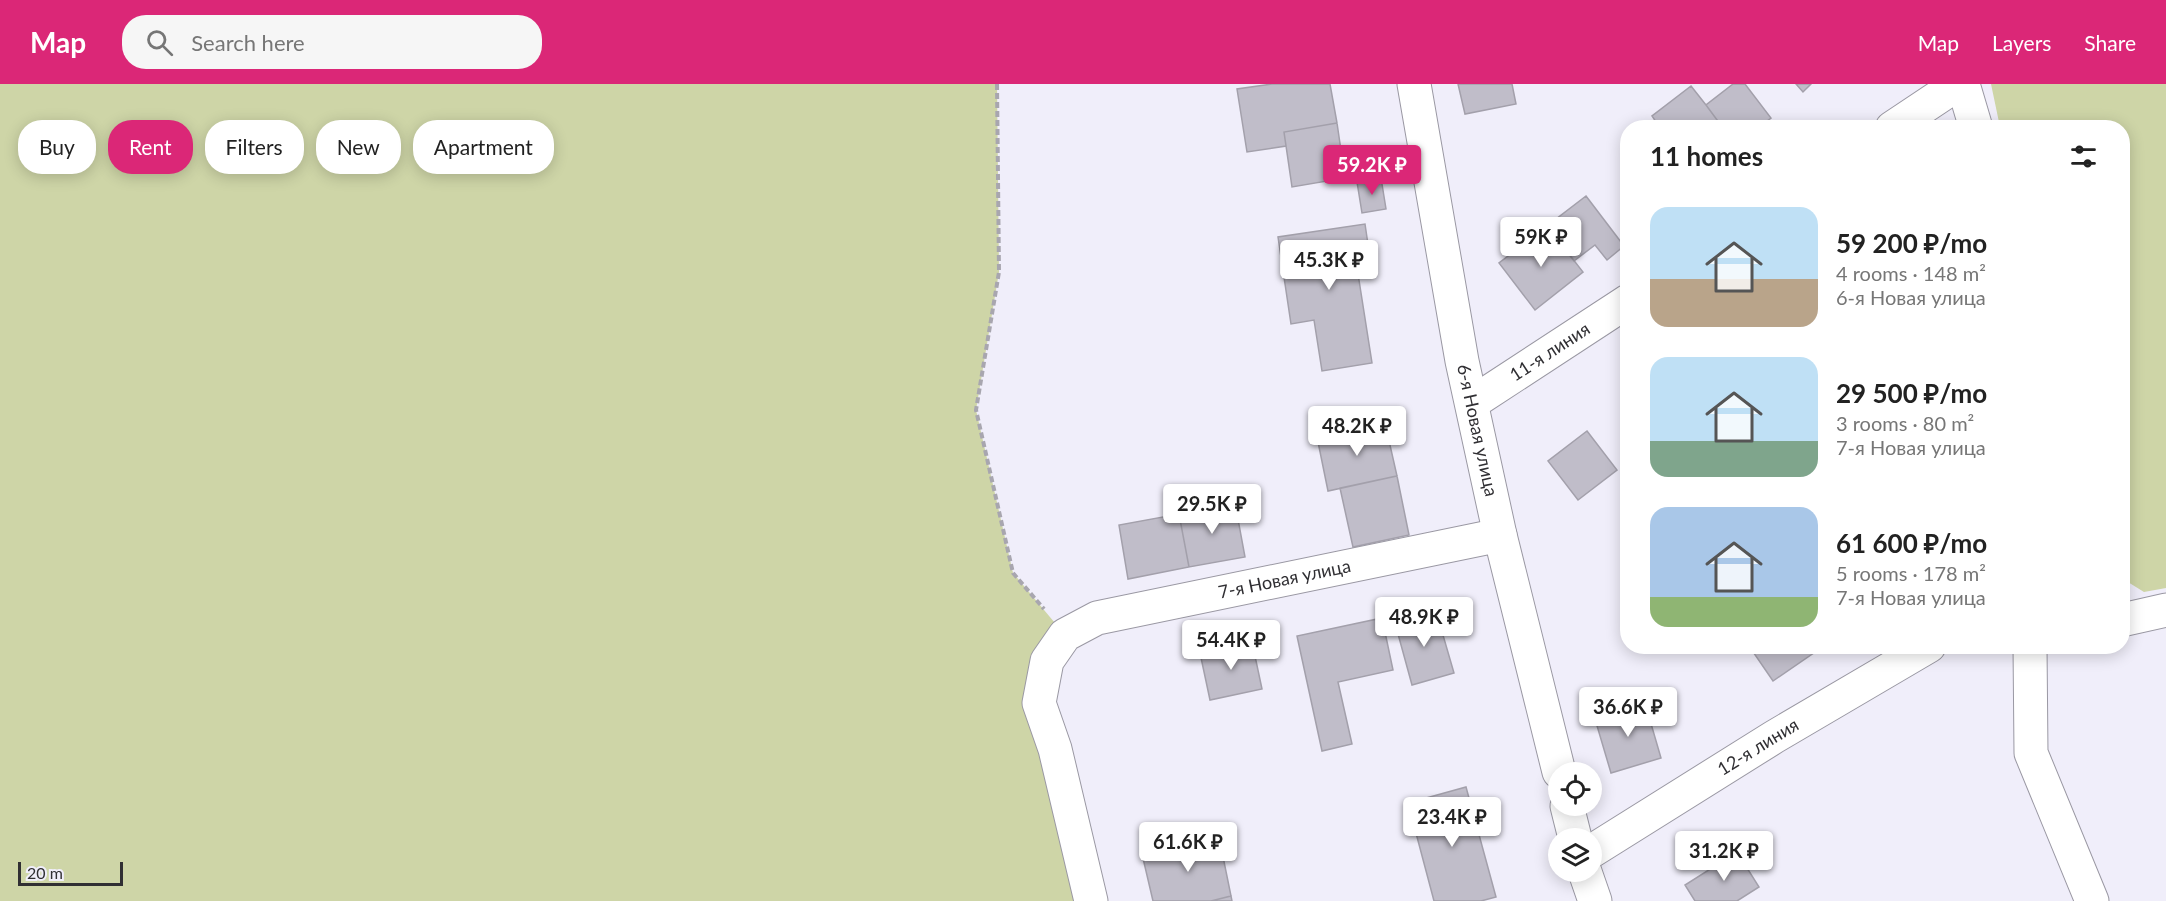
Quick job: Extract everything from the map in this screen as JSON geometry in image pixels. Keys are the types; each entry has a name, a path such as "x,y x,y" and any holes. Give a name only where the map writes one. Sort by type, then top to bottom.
{"street":[{"name":"6-я Новая улица","path":"1414,84 1462,361 1500,535 1557,762"},
{"path":"1904,120 1958,84"},
{"path":"1963,84 1974,120"},
{"name":"11-я линия","path":"1472,403 1620,306"},
{"name":"7-я Новая улица","path":"1091,901 1055,749 1039,703 1047,661 1065,635 1097,618 1500,535"},
{"path":"2130,618 2166,610"},
{"name":"12-я линия","path":"1602,845 1774,737 1915,654"},
{"path":"2030,654 2031,753 2092,901"},
{"path":"1588,882 1595,901"}],"path":[{"path":"997,84 999,272 976,410 1013,573 1065,635"}],"green space":[{"path":"0,84 997,84 999,272 976,410 1013,573 1065,635 1047,661 1091,901 0,901"},
{"path":"1991,84 2166,84 2166,588 2144,592 2130,583 2130,120 1999,120"}],"building":[{"path":"1272,84 1330,84 1337,123 1284,132 1286,146 1247,152 1237,89"},
{"path":"1458,84 1512,84 1516,104 1465,114"},
{"path":"1733,84 1745,84 1771,118 1768,120 1717,120 1706,105"},
{"path":"1796,84 1811,84 1803,92"},
{"path":"1691,86 1717,120 1655,120 1652,116"},
{"path":"1337,123 1345,178 1292,187 1284,132"},
{"path":"1381,178 1386,209 1362,213 1357,182"},
{"path":"1586,196 1620,241 1620,249 1607,260 1595,245 1574,261 1547,226"},
{"path":"1365,224 1370,258 1356,261 1372,363 1322,371 1314,320 1291,324 1278,237"},
{"path":"1547,226 1583,272 1535,310 1499,263"},
{"path":"1385,423 1397,476 1328,491 1317,437"},
{"path":"1587,431 1617,470 1578,500 1548,461"},
{"path":"1397,476 1409,535 1353,547 1340,488"},
{"path":"1235,503 1245,557 1189,567 1179,514"},
{"path":"1179,514 1189,567 1128,579 1119,525"},
{"path":"1436,611 1454,673 1412,685 1395,623"},
{"path":"1382,618 1393,670 1338,682 1352,744 1322,751 1297,636"},
{"path":"1252,642 1262,689 1210,700 1200,653"},
{"path":"1754,654 1812,654 1773,681"},
{"path":"1645,703 1661,758 1611,773 1595,719"},
{"path":"1466,787 1496,897 1481,901 1434,901 1408,803"},
{"path":"1219,837 1231,896 1211,901 1153,901 1142,854"},
{"path":"1737,852 1759,887 1737,901 1695,901 1685,885"},
{"path":"1231,896 1232,901 1211,901"}]}
